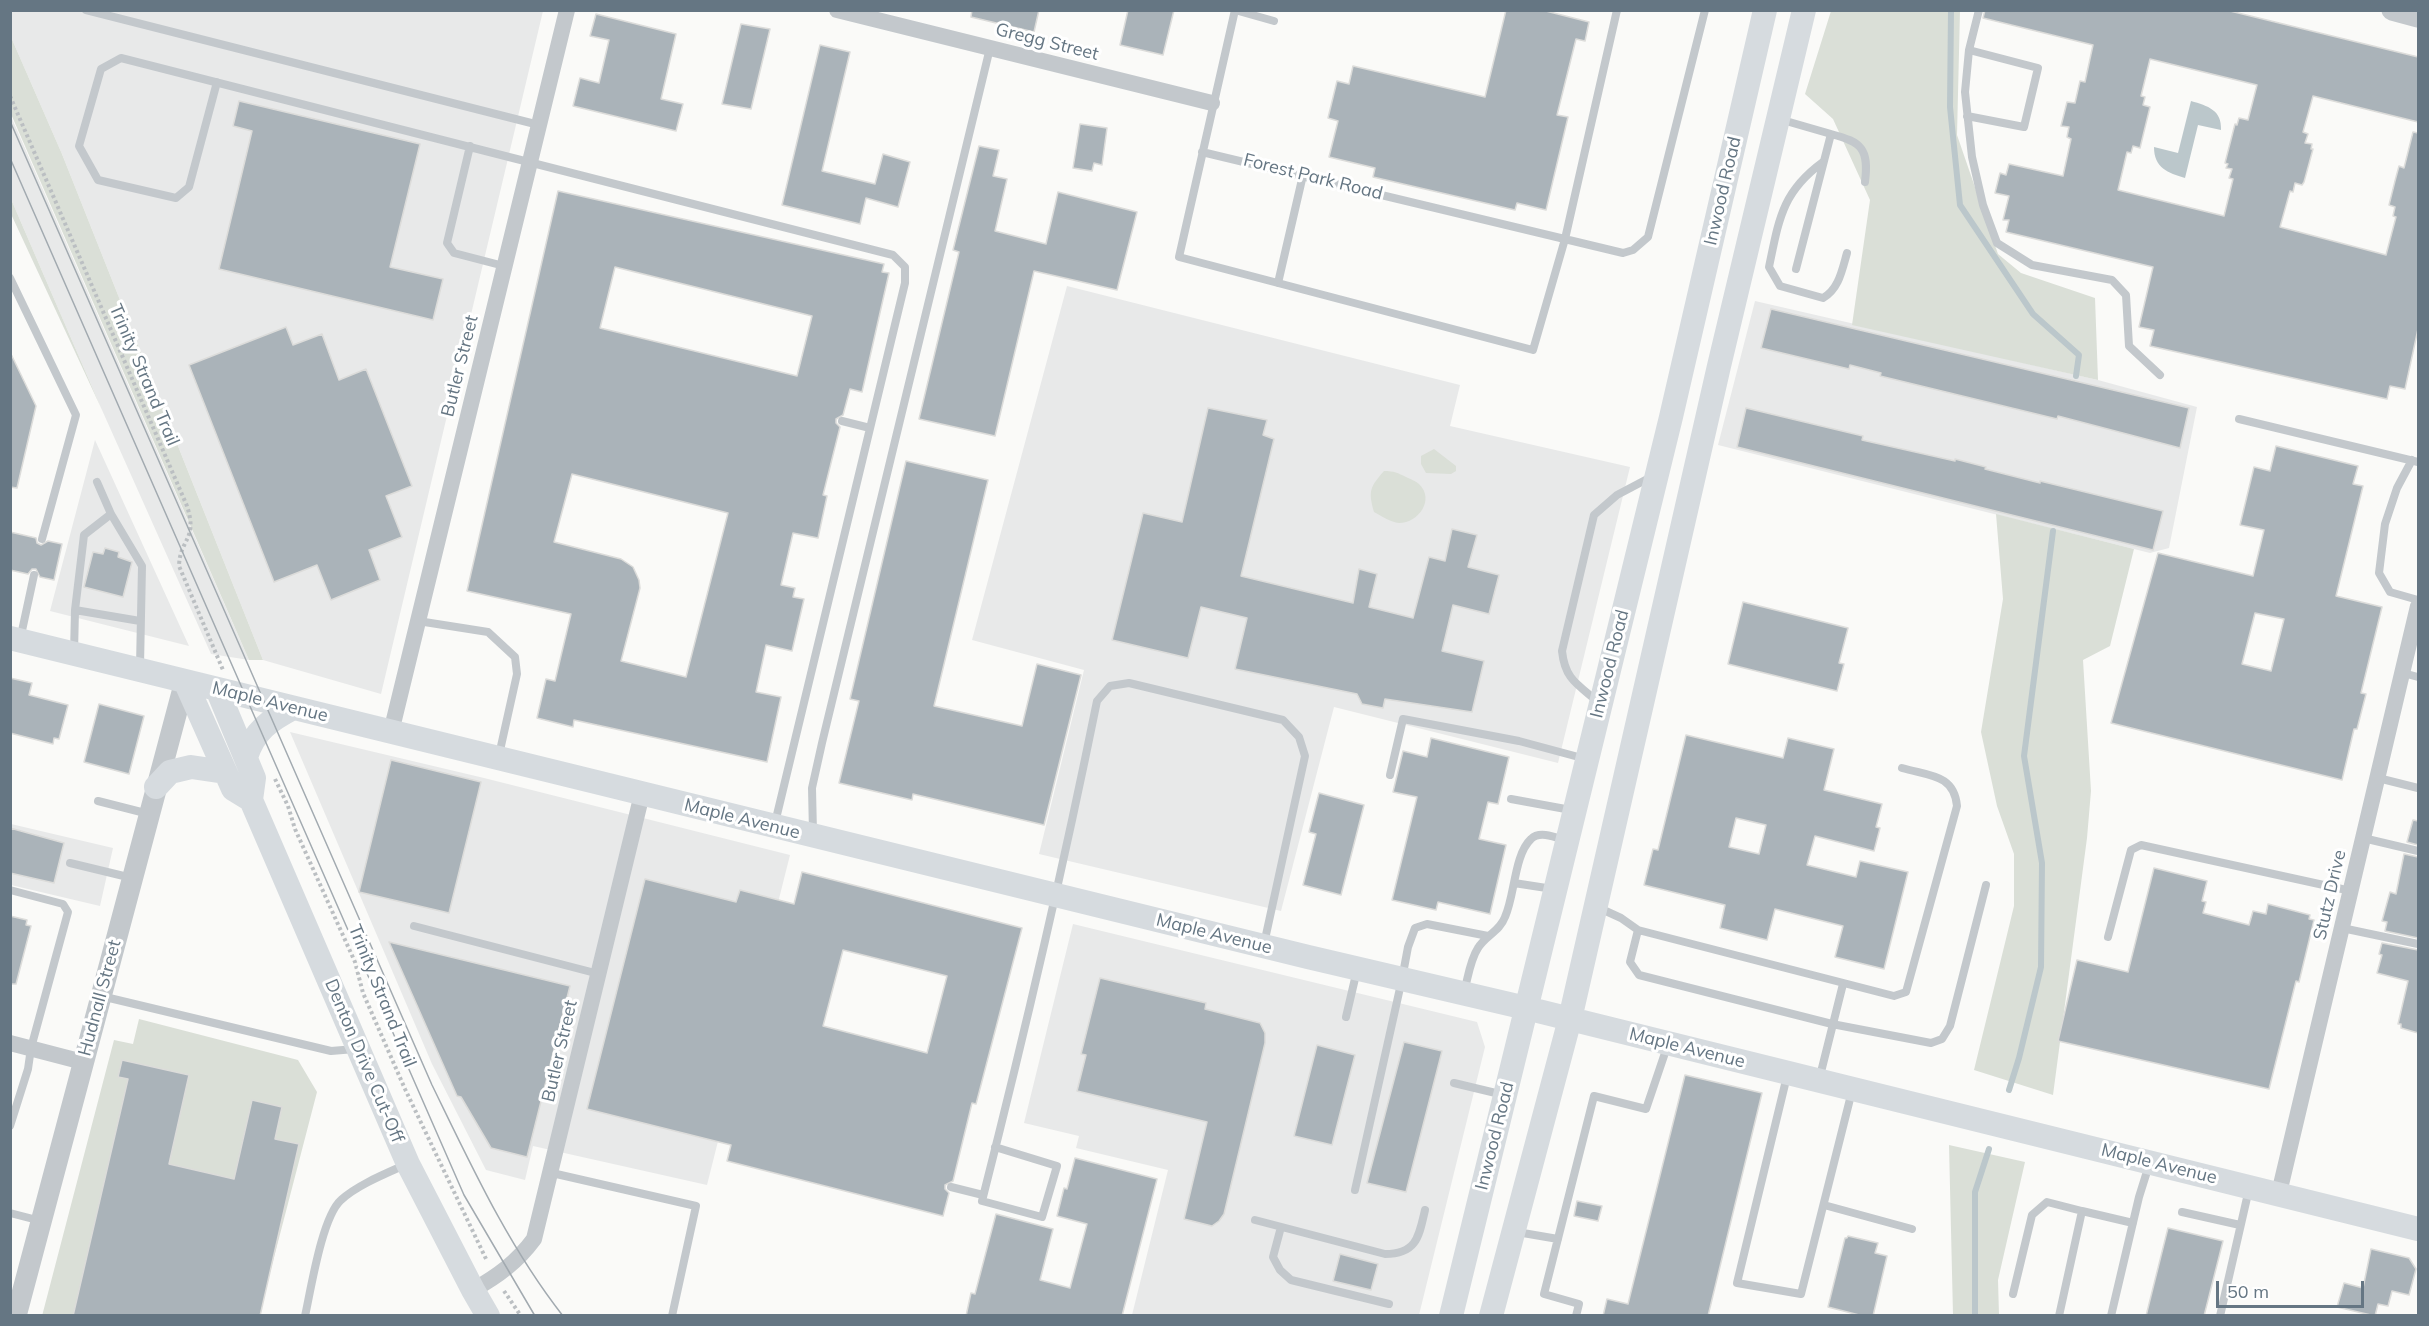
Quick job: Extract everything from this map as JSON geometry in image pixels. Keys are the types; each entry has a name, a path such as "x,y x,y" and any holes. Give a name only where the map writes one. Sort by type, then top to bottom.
{"main road":[{"name":"Inwood Road","path":"1451,1316 1671,417 1765,10"},
{"name":"Inwood Road","path":"1491,1316 1570,1019 1705,425 1804,10"},
{"path":"1671,417 1705,425"},
{"name":"Maple Avenue","path":"15,639 1056,896 1788,1072 2418,1229"},
{"name":"Denton Drive Cut-Off","path":"185,681 233,789 251,800"},
{"name":"Denton Drive Cut-Off","path":"217,689 254,778 251,800 358,1049 408,1164 488,1316"},
{"path":"246,757 250,744 259,730 275,717 294,708"},
{"path":"1587,760 1623,786"},
{"path":"156,787 170,772 191,767 225,772"},
{"path":"1473,1224 1513,1232"}],"street":[{"name":"Butler Street","path":"391,732 567,10"},
{"name":"Gregg Street","path":"837,10 1212,103"},
{"path":"2392,10 2418,17"},
{"name":"Stutz Drive","path":"2279,1193 2378,778 2410,675 2418,606"},
{"name":"Hudnall Street","path":"16,1316 185,681"},
{"name":"Butler Street","path":"473,1290 512,1265 534,1239 552,1173 642,794"},
{"path":"10,1043 83,1062"}],"lane":[{"path":"86,10 539,125"},
{"path":"1274,21 1235,10 1212,103 1179,257 1533,350 1565,239 1617,10"},
{"name":"Forest Park Road","path":"1202,152 1623,253 1633,250 1647,237 1705,10"},
{"path":"1979,10 1970,50 1965,92 1972,157 1983,205 1997,243 2032,265 2112,280 2126,296 2129,345 2160,375"},
{"path":"813,836 812,788 822,743 990,48"},
{"path":"1967,116 2024,128 2037,68 1970,50"},
{"path":"217,82 189,187 176,198 98,180 79,146 101,69 121,58 217,82 470,146 892,255 905,267 905,283 774,826"},
{"path":"1778,118 1852,139 1866,156 1865,182"},
{"path":"1796,269 1831,134"},
{"path":"470,146 447,243 454,253 504,266"},
{"path":"1823,162 1804,176 1792,191 1778,226 1769,267 1780,286 1823,298 1831,294 1836,286 1847,253"},
{"path":"1278,284 1303,175"},
{"path":"10,278 76,415 42,539"},
{"path":"2239,419 2415,461 2397,488 2385,524 2379,573 2390,592 2418,600"},
{"path":"842,421 870,428"},
{"path":"1601,704 1568,675 1562,651 1594,515 1617,495 1656,474"},
{"path":"97,482 111,514 142,566 140,670"},
{"path":"74,654 75,610 84,535 111,514"},
{"path":"15,639 34,575"},
{"path":"75,610 141,621"},
{"path":"418,621 488,632 515,657 517,674 499,759"},
{"path":"995,1147 1057,1166 1042,1217 982,1201 983,1195 1056,896 1097,702 1110,686 1129,683 1283,720 1299,737 1305,756 1263,946"},
{"path":"1390,775 1403,719 1519,741 1587,760"},
{"path":"1596,906 1621,918 1638,930 1894,996 1906,992 1957,806 1956,793 1947,781 1902,768"},
{"path":"2378,778 2418,788"},
{"path":"1510,799 1575,811"},
{"path":"98,801 149,814"},
{"path":"1464,993 1476,950 1503,921 1521,858 1533,837 1539,835 1567,841"},
{"path":"2363,838 2418,851"},
{"path":"2108,937 2131,850 2141,845 2351,891"},
{"path":"70,862 132,878"},
{"path":"1515,884 1555,890"},
{"path":"1638,930 1630,962 1639,975 1832,1024 1931,1043 1942,1039 1950,1026 1986,885"},
{"path":"10,890 63,904 68,912 28,1069 10,1125"},
{"path":"1355,1190 1408,946 1415,928 1420,925 1488,936"},
{"path":"414,926 599,974"},
{"path":"2342,927 2418,944"},
{"path":"1346,1017 1357,969"},
{"path":"1819,1080 1843,984"},
{"path":"101,996 331,1050 358,1049"},
{"path":"1576,1316 1579,1304 1544,1294 1594,1096 1646,1109 1668,1044"},
{"path":"1788,1072 1737,1283 1801,1294 1852,1089"},
{"path":"1454,1083 1505,1095"},
{"path":"2111,1316 2150,1162"},
{"path":"305,1316 330,1214 341,1200 383,1174 408,1164"},
{"path":"552,1173 696,1206 672,1316"},
{"path":"2220,1316 2250,1186"},
{"path":"951,1187 983,1195"},
{"path":"2013,1294 2032,1215 2047,1202 2133,1223"},
{"path":"1824,1205 1912,1229"},
{"path":"1255,1220 1385,1254 1395,1254 1412,1246 1419,1238 1425,1210"},
{"path":"2059,1316 2082,1211"},
{"path":"2182,1212 2240,1225"},
{"path":"10,1213 41,1221"},
{"path":"1281,1227 1273,1257 1280,1270 1290,1280 1389,1304"},
{"path":"1513,1232 1558,1239"}],"path":[{"name":"Trinity Strand Trail","path":"10,96 187,506 192,521 191,534 179,555 179,566 221,665"},
{"name":"Trinity Strand Trail","path":"272,772 355,962 363,993 386,1046 484,1256"},
{"path":"508,1297 521,1316"}],"shaded area":[{"path":"10,11 543,11 381,694 263,660 62,154 11,37"},
{"path":"1831,11 1960,11 1957,135 1998,254 2021,273 2095,298 2098,380 1852,325 1870,200 1833,119 1805,94"},
{"path":"11,37 62,154 263,660 249,660 11,114"},
{"path":"2191,101 2213,110 2221,123 2221,130 2198,125 2185,178 2168,172 2159,165 2154,147 2178,153"},
{"path":"10,114 249,660 211,654 102,410 11,199"},
{"path":"11,199 102,410 11,214"},
{"path":"1067,286 1460,385 1450,426 1630,467 1558,763 1334,707 1281,911 1039,854 1084,670 972,640"},
{"path":"1755,301 2098,380 2197,407 2169,548 2150,553 1718,445"},
{"path":"95,440 189,646 50,611"},
{"path":"1434,449 1456,466 1456,471 1451,474 1426,473 1421,464 1421,456"},
{"path":"1384,471 1396,472 1413,480 1424,490 1425,503 1413,519 1399,523 1374,512 1371,494 1376,481"},
{"path":"1996,514 2134,549 2110,646 2083,660 2091,791 2087,838 2053,1095 1974,1070 2014,906 2014,854 1997,806 1981,732 2003,599"},
{"path":"290,732 790,855 707,1185 533,1146 525,1180 486,1170 432,1064"},
{"path":"11,824 113,848 100,906 11,885"},
{"path":"1073,924 1477,1022 1485,1047 1419,1315 1132,1315 1168,1170 1076,1148 1079,1136 1024,1123"},
{"path":"139,1019 298,1060 317,1092 259,1315 42,1316 114,1040 133,1044"},
{"path":"1949,1145 2025,1162 1998,1280 1999,1315 1953,1315"}],"building":[{"path":"972,10 1039,10 1034,32 971,17"},
{"path":"1128,10 1174,10 1163,55 1120,45"},
{"path":"1506,10 1542,10 1589,22 1585,41 1576,39 1557,115 1568,117 1546,210 1517,203 1515,210 1373,177 1375,168 1329,157 1338,121 1328,118 1337,81 1349,84 1353,66 1485,97"},
{"path":"1985,10 2226,10 2418,57 2418,122 2313,96 2303,132 2308,134 2305,143 2312,144 2311,149 2313,149 2304,182 2302,185 2295,183 2293,192 2290,191 2280,227 2386,255 2396,217 2393,216 2395,207 2389,205 2395,181 2399,166 2404,168 2413,132 2418,133 2418,329 2405,389 2390,386 2387,399 2150,346 2154,330 2139,327 2153,267 2006,232 2009,220 2003,220 2009,196 1995,193 2000,173 2006,175 2009,164 2063,176 2071,139 2067,137 2069,127 2061,126 2067,102 2075,103 2080,81 2085,82 2093,45 1983,18","holes":["2150,59 2257,85 2248,120 2239,118 2237,125 2235,124 2225,163 2228,164 2226,168 2232,169 2229,178 2233,179 2224,216 2118,190 2127,152 2131,153 2133,146 2140,148 2150,107 2143,105 2145,97 2141,96"]},
{"path":"596,14 676,34 661,99 683,104 676,131 573,106 580,78 599,83 609,40 590,36"},
{"path":"741,24 770,29 751,109 722,104"},
{"path":"820,45 850,52 822,171 875,184 883,154 910,162 898,207 866,198 860,224 782,205"},
{"path":"239,101 420,144 390,267 443,279 433,320 219,269 252,131 233,126"},
{"path":"1080,124 1107,128 1102,165 1094,163 1092,171 1073,168"},
{"path":"979,146 999,150 993,176 1007,179 995,231 1046,244 1058,192 1137,212 1117,290 1034,271 995,436 919,419 959,252 953,250"},
{"path":"558,191 884,264 882,272 889,273 862,392 850,389 843,415 836,419 840,427 823,495 827,496 818,538 793,533 781,585 795,588 793,597 804,599 792,651 766,645 756,692 781,697 767,762 574,720 573,727 537,718 546,679 555,681 571,614 467,591","holes":["615,267 812,316 797,376 600,328","572,474 728,513 686,677 621,661 640,588 633,567 621,559 554,542"]},
{"path":"1771,309 2189,408 2180,448 2058,416 2057,419 1880,376 1881,373 1850,365 1849,369 1761,348"},
{"path":"286,327 293,345 322,334 339,380 366,369 412,486 386,496 402,537 369,550 380,580 331,600 317,565 274,582 189,365"},
{"path":"10,352 36,406 17,488 10,487"},
{"path":"1208,408 1267,420 1263,435 1274,439 1241,576 1353,603 1359,569 1377,574 1369,607 1413,618 1429,557 1445,561 1452,529 1477,535 1468,567 1499,575 1489,614 1453,605 1442,651 1484,661 1472,712 1385,699 1383,708 1362,704 1357,694 1235,669 1247,618 1201,607 1188,658 1112,640 1143,513 1182,522"},
{"path":"1746,408 1863,436 1862,440 1955,461 1955,459 2040,483 2040,481 2163,511 2153,550 1737,447"},
{"path":"2276,446 2358,466 2353,484 2363,486 2336,596 2382,607 2361,693 2366,694 2357,729 2354,729 2342,780 2111,723 2158,553 2253,576 2264,530 2240,525 2254,467 2270,471","holes":["2255,613 2284,619 2271,671 2242,664"]},
{"path":"906,461 988,480 934,706 1022,726 1037,664 1081,675 1044,825 913,794 912,800 839,783 859,701 850,699"},
{"path":"10,532 36,538 37,543 41,545 48,541 62,544 54,580 40,577 36,569 32,569 28,574 10,570"},
{"path":"105,548 119,552 118,557 132,562 123,597 84,587 93,552 103,554"},
{"path":"1743,602 1848,628 1839,663 1844,664 1837,691 1728,664"},
{"path":"10,678 32,683 29,695 68,705 59,739 54,738 53,744 10,733"},
{"path":"99,704 144,716 129,774 84,762"},
{"path":"1686,735 1783,758 1788,738 1834,749 1824,790 1882,804 1876,827 1880,828 1874,851 1815,836 1807,865 1856,877 1860,861 1908,872 1884,969 1835,957 1843,926 1775,909 1767,940 1720,928 1725,905 1644,885 1653,849 1658,850","holes":["1736,818 1766,825 1759,854 1729,847"]},
{"path":"1431,738 1509,757 1498,804 1488,802 1479,839 1506,845 1490,914 1438,902 1436,910 1392,900 1417,797 1393,792 1403,751 1427,757"},
{"path":"391,760 481,782 449,913 359,892"},
{"path":"1319,793 1364,805 1341,895 1303,885 1316,834 1309,832"},
{"path":"2413,820 2418,821 2418,845 2407,842"},
{"path":"10,828 64,843 54,883 10,873"},
{"path":"2404,854 2418,857 2418,938 2385,931 2387,922 2382,921 2390,892 2396,894"},
{"path":"2154,868 2207,881 2202,901 2206,902 2203,913 2249,925 2253,911 2266,914 2268,904 2310,915 2309,919 2314,920 2269,1089 2058,1041 2077,960 2128,972"},
{"path":"802,872 1022,928 976,1104 972,1103 953,1181 945,1185 949,1193 943,1216 727,1161 731,1145 587,1109 645,879 736,902 740,890 794,904","holes":["843,950 947,976 927,1053 823,1026"]},
{"path":"10,916 27,920 26,925 31,926 16,984 10,984"},
{"path":"389,942 570,986 527,1157 491,1148 461,1097 457,1096"},
{"path":"2382,943 2418,950 2418,1033 2401,1028 2401,1024 2398,1024 2408,981 2377,973 2382,955 2379,954"},
{"path":"1100,978 1206,1003 1205,1009 1260,1023 1265,1033 1265,1043 1224,1214 1212,1226 1184,1219 1207,1122 1077,1091 1086,1055 1081,1054"},
{"path":"1404,1042 1442,1051 1406,1192 1367,1183"},
{"path":"1317,1045 1355,1055 1332,1145 1294,1136"},
{"path":"122,1060 189,1075 169,1164 234,1179 252,1100 282,1107 275,1139 299,1144 260,1316 73,1316 128,1079 118,1077"},
{"path":"1685,1075 1762,1093 1708,1316 1603,1316 1607,1299 1628,1304"},
{"path":"1075,1158 1157,1179 1122,1316 966,1316 971,1293 975,1294 996,1214 1053,1229 1040,1280 1070,1288 1087,1224 1057,1216"},
{"path":"1577,1201 1602,1206 1598,1221 1574,1216"},
{"path":"2168,1228 2223,1241 2204,1316 2146,1316"},
{"path":"1848,1236 1878,1243 1875,1253 1887,1256 1873,1316 1863,1316 1828,1307 1845,1238"},
{"path":"2371,1249 2409,1258 2416,1269 2409,1295 2392,1291 2388,1306 2378,1304 2375,1316 2337,1307 2344,1283 2363,1288"},
{"path":"1340,1254 1378,1264 1371,1290 1333,1281"}],"waterway":[{"path":"1951,10 1950,107 1960,205 2033,314 2079,355 2076,376"},
{"path":"2009,1090 2041,967 2042,863 2024,756 2053,531"},
{"path":"1975,1316 1975,1192 1989,1149"}],"tram line":[{"path":"10,121 432,1085 476,1175 508,1233 525,1262 563,1316"},
{"path":"10,158 464,1195 535,1316"}]}
